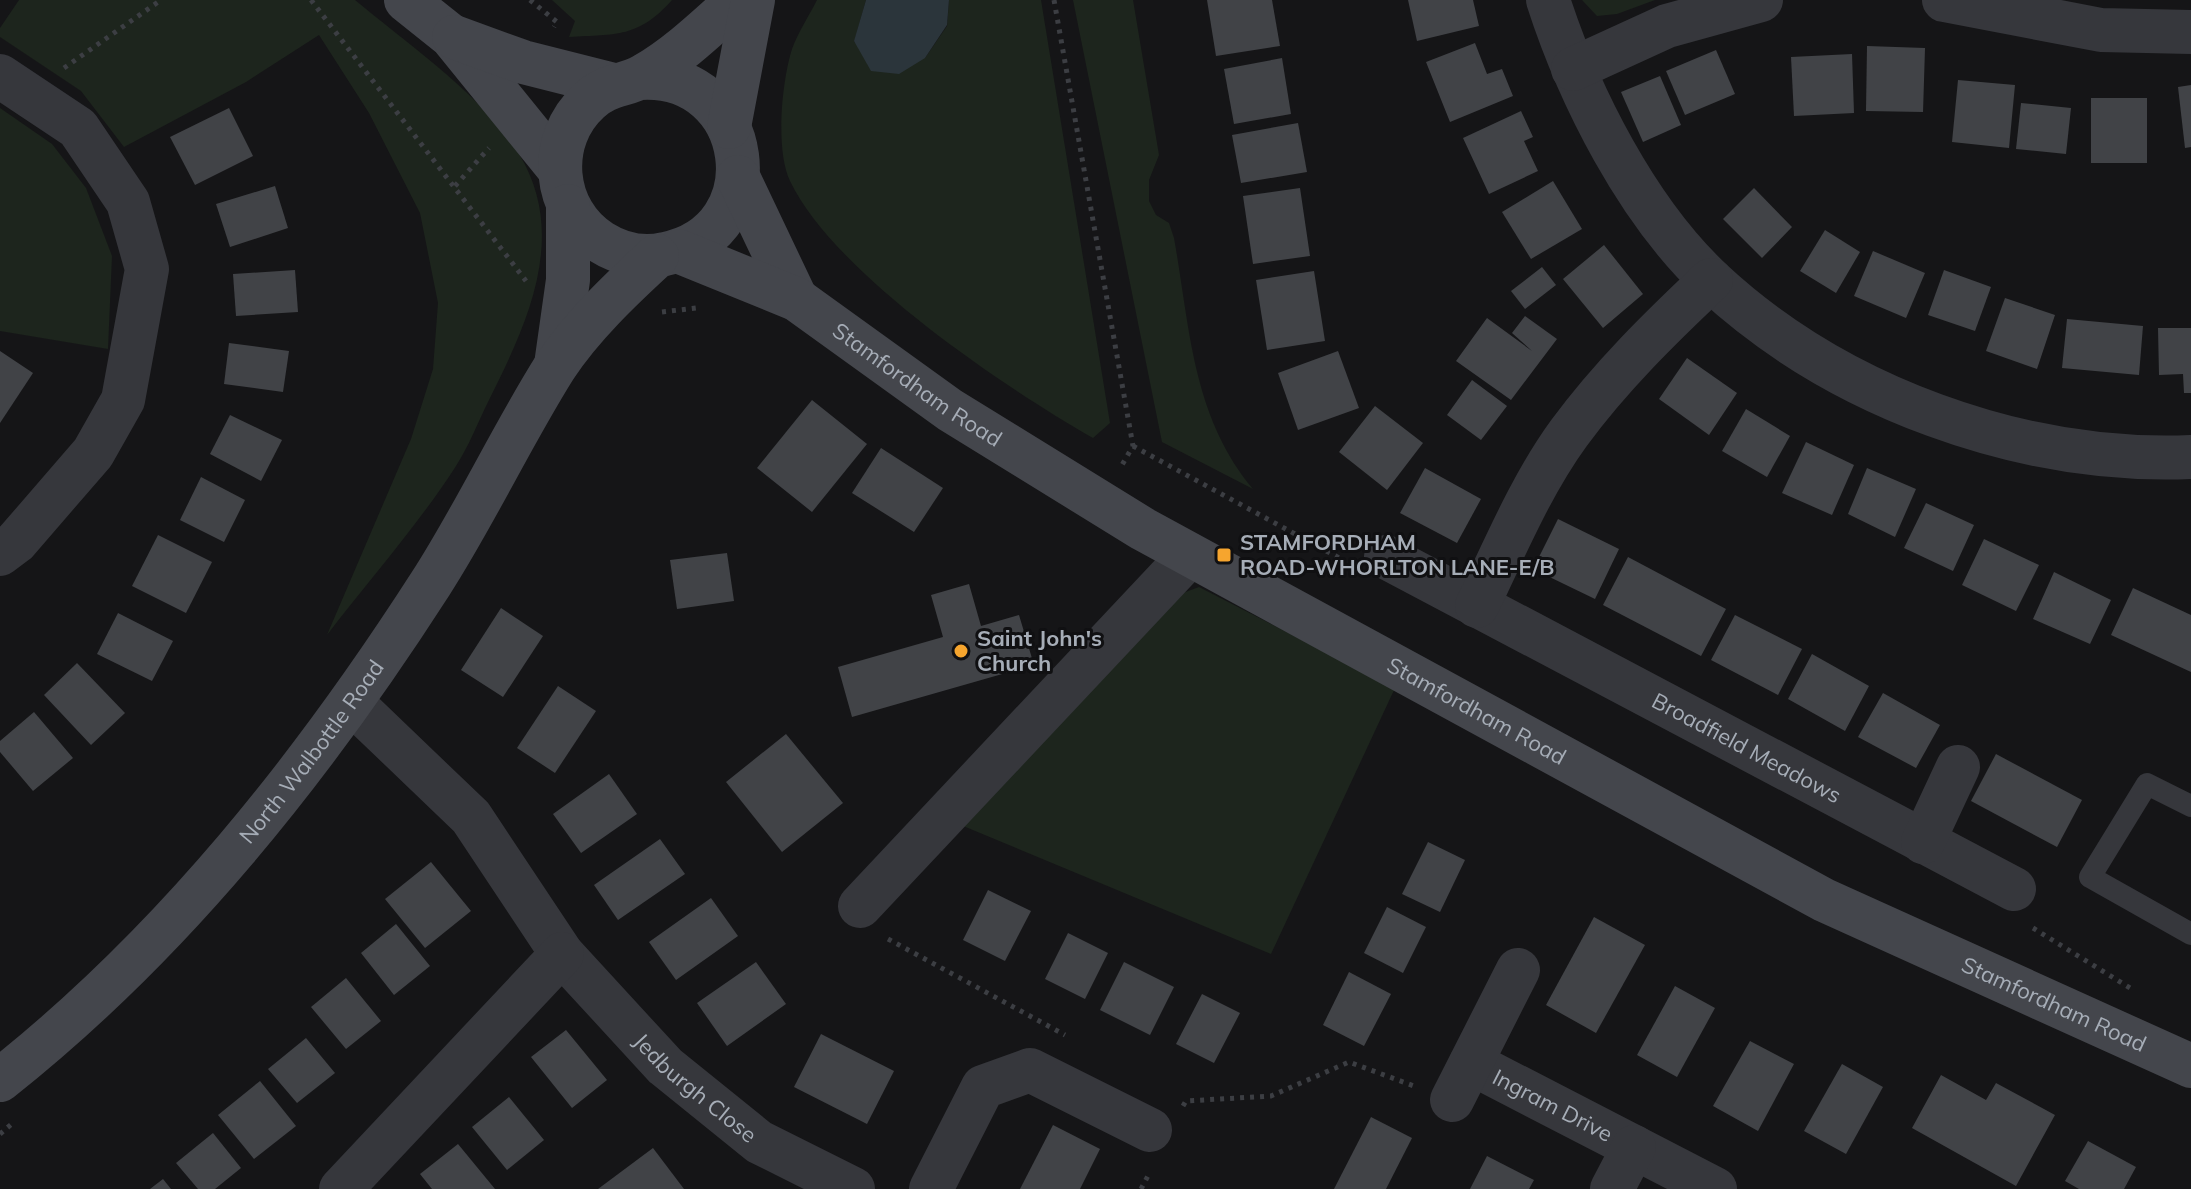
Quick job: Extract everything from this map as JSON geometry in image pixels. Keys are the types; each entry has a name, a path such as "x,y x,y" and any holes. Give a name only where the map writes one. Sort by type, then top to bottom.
{"main road":[{"path":"406,0 451,36 564,187 582,227 602,243 628,254 668,253 698,242 718,224 732,202 738,177 737,151 729,127 715,105 694,89 668,79 627,81 523,62 451,36"},
{"path":"564,187 562,144 573,120 590,99 627,81 738,0"},
{"path":"729,127 753,0"},
{"name":"Stamfordham Road","path":"738,177 796,299"},
{"name":"North Walbottle Road","path":"555,367 568,280 564,187"},
{"name":"Stamfordham Road","path":"668,253 796,299 950,410 1099,503 1824,900 2191,1066"},
{"name":"North Walbottle Road","path":"11,1098 94,1000 170,923 248,835 351,702 460,537 555,367 600,313 668,253"}],"street":[{"path":"1548,0 1573,69 1626,167 1669,233 1711,280 1776,332 1823,362 1941,416 1997,435 2122,456 2191,457"},
{"path":"1573,69 1667,26 1761,0"},
{"path":"1944,0 2101,30 2191,32"},
{"path":"0,554 16,542 93,453 123,400 147,269 128,202 78,128 13,85"},
{"path":"1477,606 1511,533 1567,436 1638,351 1711,280"},
{"path":"860,906 1190,555"},
{"name":"Broadfield Meadows","path":"1386,557 2014,889"},
{"name":"Jedburgh Close","path":"351,702 471,817 562,954 665,1066 759,1142 853,1189"},
{"path":"1923,842 1958,767"},
{"path":"341,1189 562,954"},
{"name":"Ingram Drive","path":"1518,970 1461,1082 1634,1147 1715,1189"},
{"path":"931,1189 983,1087 1030,1070 1161,1136"},
{"name":"Ingram Drive","path":"1612,1189 1634,1147"}],"lane":[{"path":"2191,806 2147,784 2090,877 2191,934"}],"path":[{"path":"13,85 161,0"},
{"path":"311,0 531,287"},
{"path":"1054,0 1133,446 1099,503"},
{"path":"655,315 689,307 705,308"},
{"path":"860,906 883,936 1076,1041"},
{"path":"1172,1093 1186,1101 1271,1096 1349,1062 1461,1082"},
{"path":"0,1134 11,1098"},
{"path":"1141,1189 1161,1136 1186,1101"}],"shaded area":[{"path":"19,0 355,0 466,92 505,133 519,154 534,185 541,216 542,248 537,279 517,341 456,466 410,531 327,635 411,439 433,369 438,303 420,213 369,113 319,35 246,82 124,147 81,91 0,37 0,28"},
{"path":"552,0 672,0 648,21 626,32 569,37 575,21"},
{"path":"817,0 866,0 854,42 925,58 947,26 949,0 1041,0 1110,423 1093,438 1014,389 925,325 843,253 812,216 790,181 781,134 785,79 792,49"},
{"path":"866,0 949,0 947,25 925,58 899,74 871,71 854,41"},
{"path":"1073,0 1133,0 1159,155 1149,180 1149,201 1156,215 1169,223 1174,238 1190,337 1205,401 1217,432 1253,489 1162,442"},
{"path":"1582,0 1655,0 1617,14 1597,16"},
{"path":"0,108 52,144 86,188 112,256 108,349 0,331"},
{"path":"1199,587 1395,688 1271,954 956,823 1164,600"}],"building":[{"path":"1207,0 1272,0 1280,46 1216,56"},
{"path":"1408,0 1473,0 1479,26 1417,41"},
{"path":"1475,43 1487,74 1502,69 1513,96 1450,122 1426,62"},
{"path":"1867,46 1925,48 1923,112 1866,111"},
{"path":"1716,50 1735,94 1685,115 1666,71"},
{"path":"1852,54 1854,113 1794,116 1791,57"},
{"path":"1282,58 1291,114 1234,124 1224,69"},
{"path":"1660,76 1681,125 1643,142 1621,92"},
{"path":"1958,80 2015,85 2009,148 1952,142"},
{"path":"2191,85 2191,147 2185,148 2178,87"},
{"path":"2091,98 2147,98 2147,163 2091,163"},
{"path":"2021,103 2071,108 2066,154 2016,149"},
{"path":"229,108 253,156 195,185 170,137"},
{"path":"1521,111 1533,137 1524,141 1538,171 1489,194 1463,138"},
{"path":"1298,123 1307,172 1241,183 1232,135"},
{"path":"1553,181 1582,229 1531,259 1502,212"},
{"path":"275,186 288,228 230,247 216,204"},
{"path":"1300,188 1310,256 1253,264 1243,196"},
{"path":"1754,188 1792,227 1762,258 1723,219"},
{"path":"1825,230 1860,252 1836,293 1800,271"},
{"path":"1604,245 1643,294 1603,328 1563,279"},
{"path":"1873,251 1925,273 1906,318 1854,296"},
{"path":"1542,267 1556,285 1525,309 1511,291"},
{"path":"295,270 298,312 236,316 233,274"},
{"path":"1944,270 1991,287 1975,331 1928,315"},
{"path":"1314,271 1325,341 1267,350 1256,280"},
{"path":"2005,298 2055,315 2037,369 1986,351"},
{"path":"1525,316 1557,339 1511,400 1456,361 1487,318 1532,351 1512,333"},
{"path":"2067,319 2143,326 2139,375 2062,368"},
{"path":"2158,328 2191,328 2191,393 2184,393 2183,374 2159,375"},
{"path":"229,343 289,351 283,392 224,384"},
{"path":"0,351 33,373 0,423"},
{"path":"1338,351 1359,408 1298,430 1278,373"},
{"path":"1687,358 1737,393 1709,435 1659,399"},
{"path":"1472,380 1507,406 1481,440 1447,415"},
{"path":"812,400 867,444 812,512 757,468"},
{"path":"1375,406 1423,443 1387,490 1339,452"},
{"path":"1746,409 1790,436 1767,477 1722,451"},
{"path":"230,415 282,440 261,481 210,454"},
{"path":"1806,442 1854,465 1832,515 1782,493"},
{"path":"881,448 943,488 914,532 852,493"},
{"path":"1425,468 1481,499 1457,543 1400,513"},
{"path":"1867,468 1916,489 1895,537 1848,514"},
{"path":"201,477 245,500 224,542 180,520"},
{"path":"1926,503 1974,525 1953,571 1904,548"},
{"path":"1558,519 1619,549 1595,599 1533,569"},
{"path":"158,535 212,562 186,613 132,586"},
{"path":"1984,539 2039,565 2016,611 1962,585"},
{"path":"727,553 734,601 677,609 670,560"},
{"path":"1628,557 1726,609 1701,656 1603,605"},
{"path":"2054,572 2111,600 2090,644 2033,619"},
{"name":"Saint John's Church","path":"969,584 981,626 1019,615 1034,665 852,717 838,667 943,637 931,595"},
{"path":"2133,588 2191,615 2191,672 2111,635"},
{"path":"501,608 543,636 503,697 461,670"},
{"path":"118,613 173,641 152,681 97,654"},
{"path":"1735,615 1802,649 1778,695 1711,660"},
{"path":"1812,654 1869,686 1845,731 1788,699"},
{"path":"77,663 125,713 91,745 44,695"},
{"path":"558,686 596,711 555,773 517,748"},
{"path":"1883,693 1940,725 1916,768 1858,737"},
{"path":"34,712 73,758 33,791 0,752 0,741"},
{"path":"786,734 843,803 782,852 726,782"},
{"path":"1996,754 2082,800 2057,847 1971,801"},
{"path":"609,774 637,814 581,853 553,814"},
{"path":"660,839 685,874 618,920 594,885"},
{"path":"1428,842 1465,860 1440,912 1402,894"},
{"path":"431,862 471,911 425,948 385,899"},
{"path":"988,890 1031,911 1005,961 963,940"},
{"path":"711,898 738,936 676,980 649,942"},
{"path":"1387,907 1426,927 1403,973 1364,953"},
{"path":"1594,917 1645,945 1596,1033 1546,1005"},
{"path":"396,924 430,966 394,995 361,953"},
{"path":"1068,933 1108,953 1085,999 1045,979"},
{"path":"756,962 786,1004 727,1046 697,1003"},
{"path":"1124,962 1174,987 1150,1035 1100,1010"},
{"path":"1349,972 1391,994 1364,1046 1323,1025"},
{"path":"346,978 381,1021 346,1049 311,1007"},
{"path":"1675,986 1715,1008 1677,1077 1637,1055"},
{"path":"1202,994 1240,1013 1214,1063 1176,1044"},
{"path":"566,1030 607,1080 572,1108 531,1057"},
{"path":"821,1034 894,1071 867,1124 794,1087"},
{"path":"306,1038 335,1073 297,1103 268,1069"},
{"path":"1750,1041 1794,1064 1758,1131 1713,1106"},
{"path":"1842,1064 1883,1087 1846,1154 1804,1131"},
{"path":"1941,1075 1986,1100 1996,1083 2055,1115 2016,1186 1912,1128"},
{"path":"260,1081 296,1126 254,1159 218,1115"},
{"path":"509,1097 544,1140 507,1170 472,1127"},
{"path":"1371,1117 1412,1138 1386,1189 1334,1189"},
{"path":"1053,1125 1100,1149 1080,1189 1020,1189"},
{"path":"213,1133 241,1168 215,1189 198,1189 176,1163"},
{"path":"2088,1141 2136,1167 2124,1189 2079,1189 2065,1181"},
{"path":"458,1144 495,1189 432,1189 420,1174"},
{"path":"653,1148 684,1189 598,1189"},
{"path":"1487,1156 1534,1180 1529,1189 1470,1189"},
{"path":"163,1179 171,1189 150,1189"}],"place":[{"name":"STAMFORDHAM ROAD-WHORLTON LANE-E/B","path":"1224,555"},
{"name":"Saint John's Church","path":"961,651"}]}
